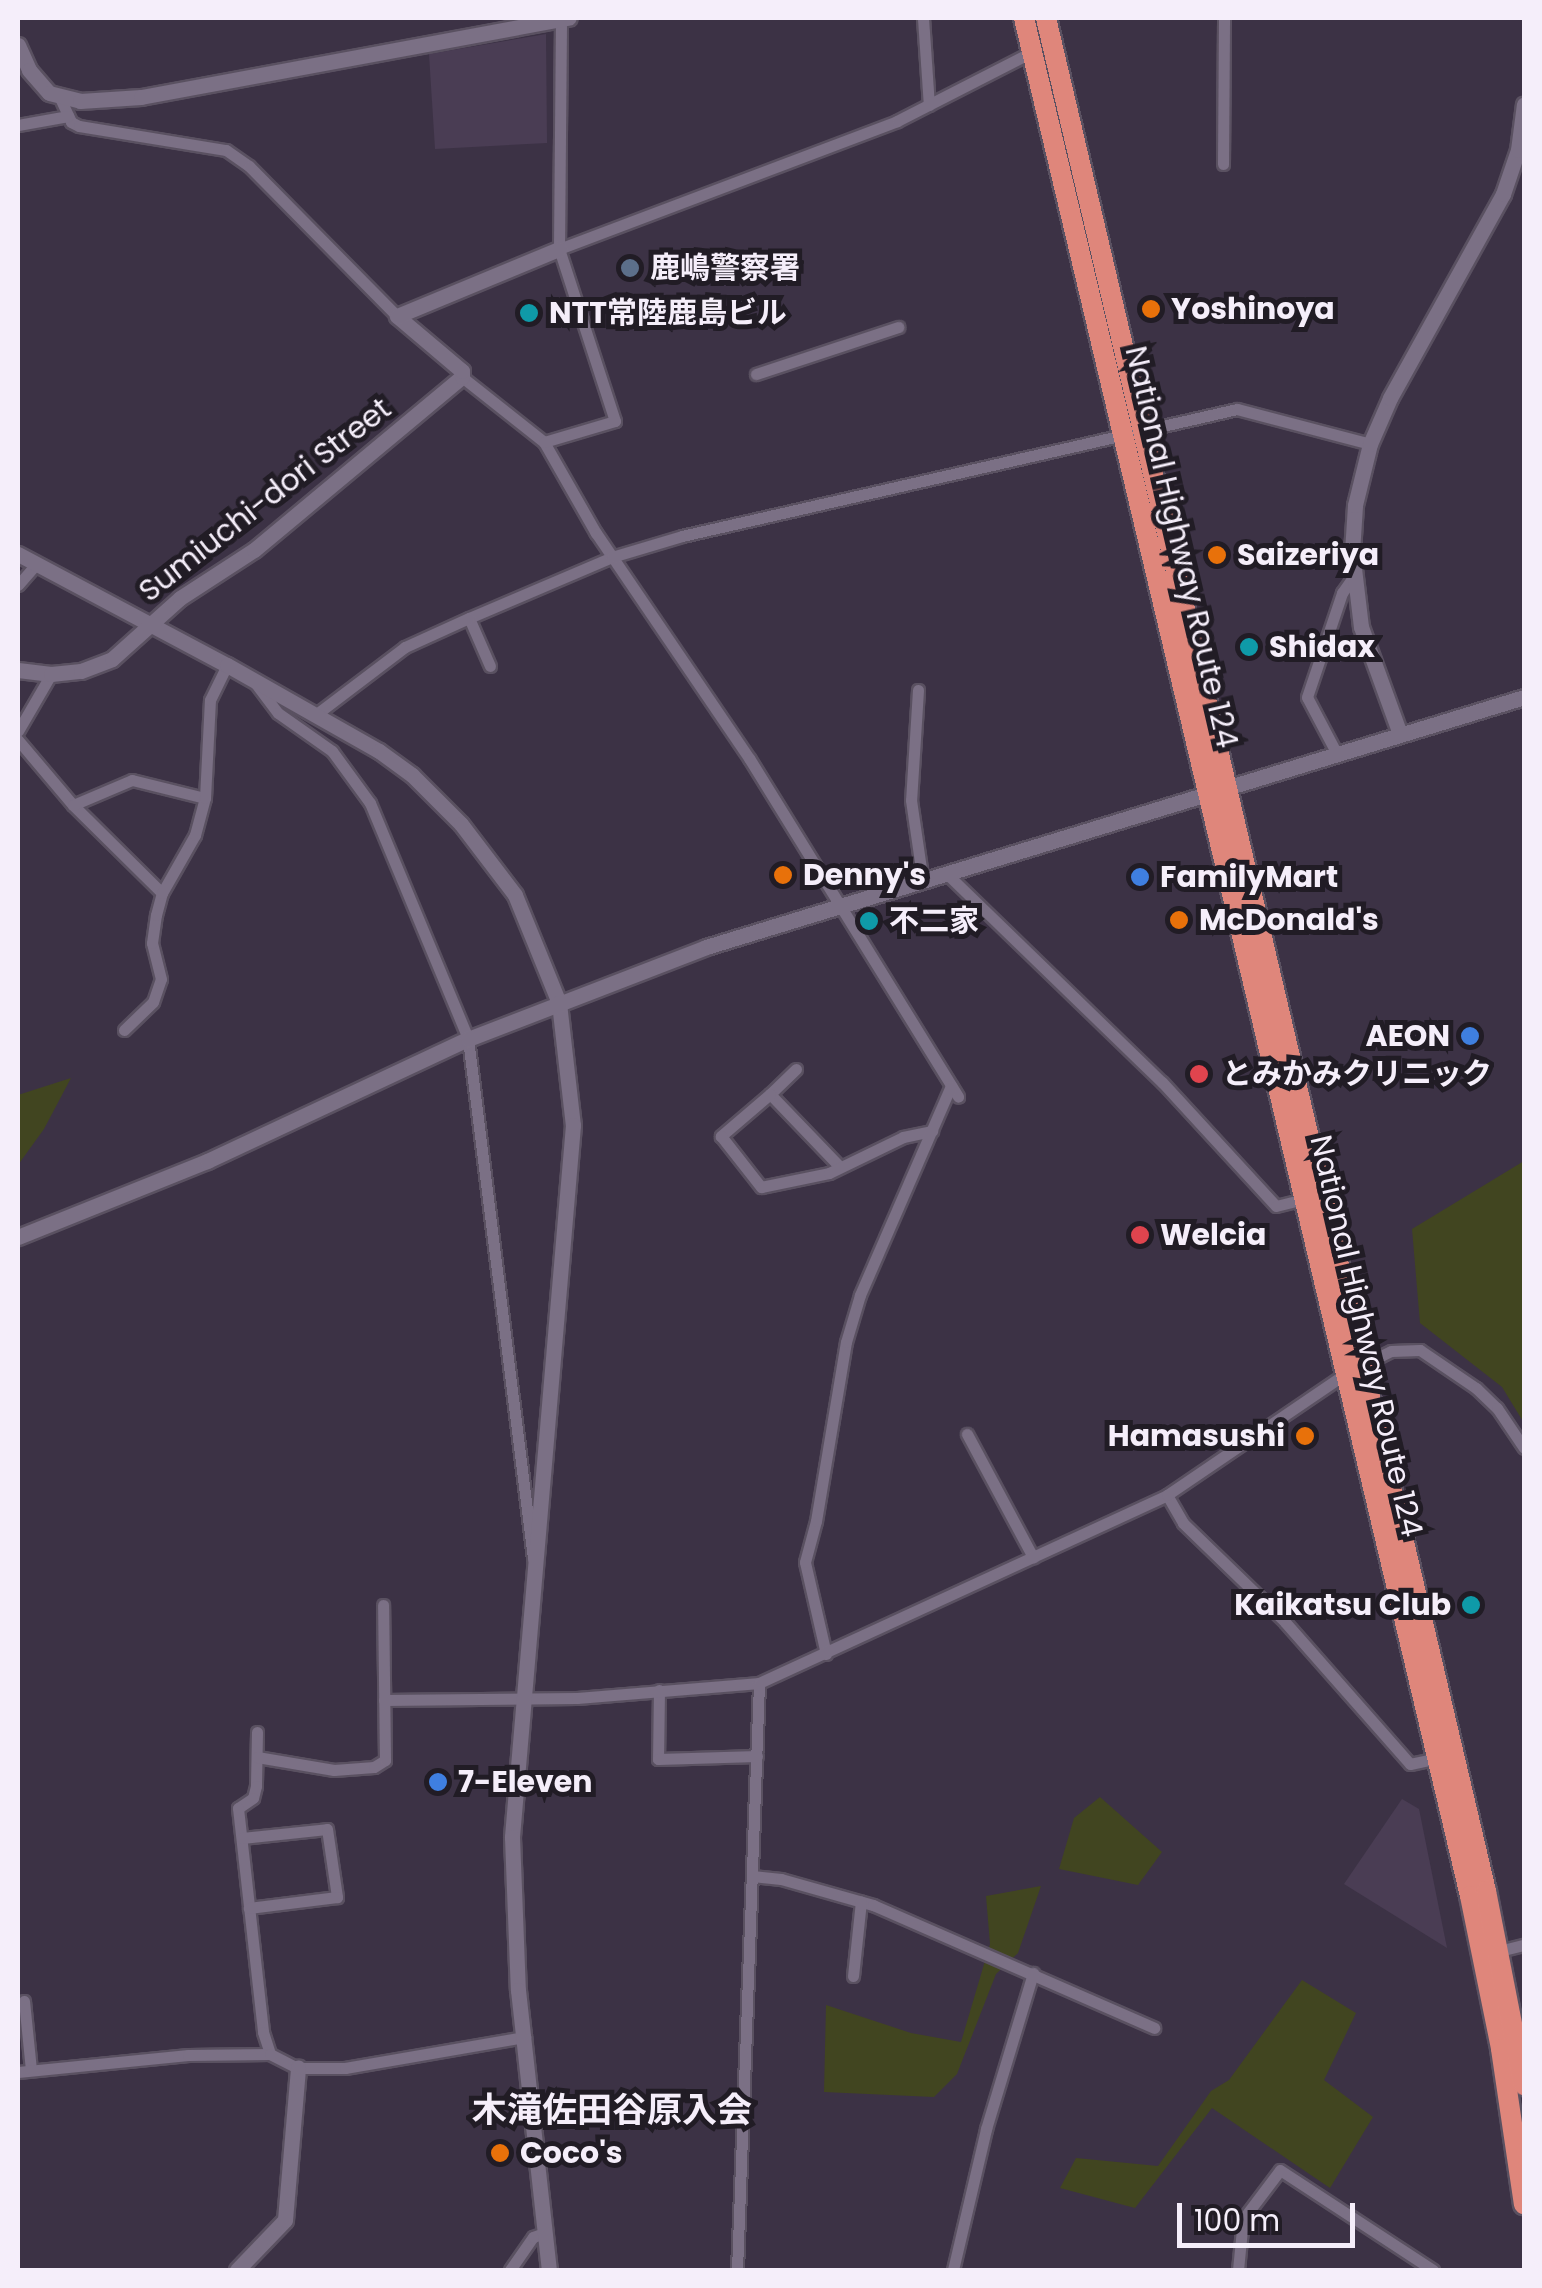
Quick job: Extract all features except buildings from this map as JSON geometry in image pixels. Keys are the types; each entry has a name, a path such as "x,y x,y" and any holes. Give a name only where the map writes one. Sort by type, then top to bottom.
{"highway":[{"name":"National Highway Route 124","path":"1024,18 1229,788 1313,1197"},
{"name":"National Highway Route 124","path":"1046,18 1208,795 1313,1197 1524,2085"},
{"name":"National Highway Route 124","path":"1490,1953 1524,2204"}],"street":[{"path":"60,98 141,98 565,18 559,249 615,421 544,442"},
{"path":"923,18 929,105"},
{"path":"1222,164 1224,18"},
{"path":"18,45 38,82 60,98 68,116 79,126 226,150 250,166 398,316 462,376 544,442 612,557 749,758 955,1092 932,1131 860,1295 846,1342 816,1522 805,1562 826,1654"},
{"path":"398,316 929,105 1032,52"},
{"path":"1400,734 1361,627 1353,577 1355,505 1370,444 1400,378 1503,194 1518,150 1524,104"},
{"path":"18,125 68,116"},
{"path":"756,374 898,327"},
{"name":"Sumiuchi-dori Street","path":"18,670 51,674 81,671 112,660 180,598 298,515 462,376"},
{"path":"314,716 405,647 612,557 682,536 1238,409 1370,444"},
{"path":"18,554 226,665 412,776 461,824 515,896 558,1002 573,1124 512,1837 518,1990 549,2270"},
{"path":"18,585 36,564"},
{"path":"1337,754 1307,697 1342,593 1353,577"},
{"path":"468,618 490,666"},
{"path":"124,1030 153,1002 161,978 152,943 162,892 195,835 204,798 210,700 226,665"},
{"path":"18,731 51,674"},
{"path":"252,680 278,713 332,751 370,803 468,1039 534,1562"},
{"path":"918,690 910,800 923,882"},
{"path":"18,1237 143,1189 468,1039 706,947 1524,697"},
{"path":"18,740 73,805 162,892"},
{"path":"73,805 132,780 204,798"},
{"path":"947,874 1162,1082 1276,1206 1313,1197"},
{"path":"796,1069 721,1136 761,1187 840,1167 903,1137 932,1131"},
{"path":"770,1094 840,1167"},
{"path":"384,1700 523,1700 759,1683 1167,1495 1354,1368 1391,1350 1420,1350 1476,1388 1497,1408 1524,1448"},
{"path":"967,1434 1033,1557"},
{"path":"1167,1495 1183,1523 1285,1622 1410,1764 1445,1756"},
{"path":"257,1757 334,1770 374,1766 385,1760 383,1605"},
{"path":"736,2270 759,1683"},
{"path":"659,1690 658,1759 756,1756"},
{"path":"257,1732 253,1798 238,1808 263,2032 270,2054"},
{"path":"242,1838 328,1829 337,1897 249,1908"},
{"path":"752,1876 781,1879 861,1901 1154,2028"},
{"path":"853,1976 861,1901"},
{"path":"1490,1953 1524,1945"},
{"path":"953,2270 980,2148 1033,1973"},
{"path":"24,2002 24,2071 188,2055 270,2054 290,2060 298,2068 346,2068 525,2037"},
{"path":"236,2270 285,2220 298,2068"},
{"path":"1238,2270 1243,2219 1280,2170 1433,2270"},
{"path":"510,2270 532,2237 544,2233"}],"shaded area":[{"path":"546,34 547,143 435,149 429,54"},
{"path":"1402,1799 1419,1809 1447,1948 1344,1884"}],"green space":[{"path":"71,1078 44,1129 18,1165 18,1095"},
{"path":"1524,1161 1524,1423 1502,1387 1420,1323 1412,1229"},
{"path":"1100,1797 1162,1852 1138,1885 1059,1869 1074,1818"},
{"path":"1041,1886 1018,1953 996,1974 957,2074 934,2097 824,2092 826,2005 911,2033 961,2042 990,1944 986,1896"},
{"path":"1302,1980 1356,2013 1324,2080 1373,2117 1330,2188 1212,2108 1135,2208 1060,2188 1076,2158 1158,2166 1211,2091 1229,2080"}],"place":[{"name":"鹿嶋警察署","path":"630,268"},
{"name":"Yoshinoya","path":"1151,309"},
{"name":"NTT常陸鹿島ビル","path":"529,313"},
{"name":"Saizeriya","path":"1217,555"},
{"name":"Shidax","path":"1249,647"},
{"name":"Denny's","path":"783,875"},
{"name":"FamilyMart","path":"1140,877"},
{"name":"McDonald's","path":"1179,920"},
{"name":"不二家","path":"869,921"},
{"name":"AEON","path":"1470,1036"},
{"name":"とみかみクリニック","path":"1199,1074"},
{"name":"Welcia","path":"1140,1235"},
{"name":"Hamasushi","path":"1305,1436"},
{"name":"Kaikatsu Club","path":"1471,1605"},
{"name":"7-Eleven","path":"438,1782"},
{"name":"Coco's","path":"500,2153"}],"district":[{"name":"木滝佐田谷原入会","path":"612,2110"}]}
